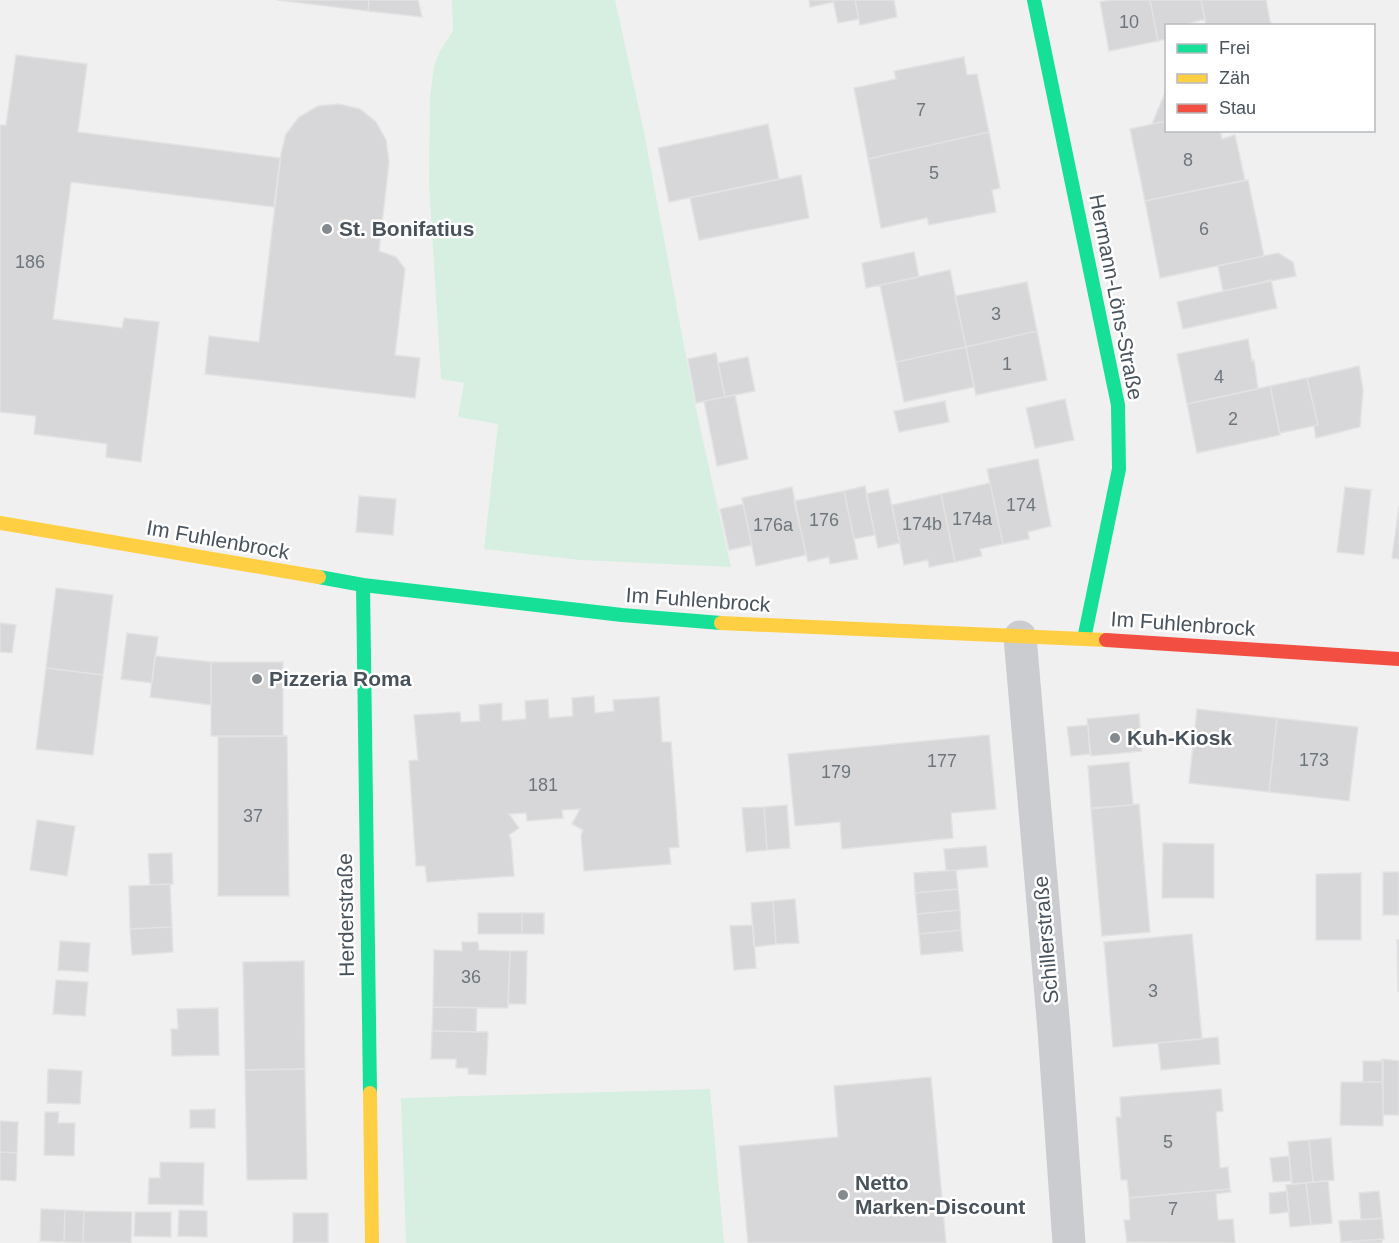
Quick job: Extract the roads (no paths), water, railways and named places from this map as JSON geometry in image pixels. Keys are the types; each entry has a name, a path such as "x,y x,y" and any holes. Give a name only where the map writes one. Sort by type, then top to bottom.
{"street":[{"name":"Hermann-Löns-Straße","path":"1034,0 1118,405 1119,469 1083,639"},
{"name":"Im Fuhlenbrock","path":"0,523 363,585 622,615 712,623 1083,639 1399,659"},
{"name":"Herderstraße","path":"363,585 372,1243"},
{"name":"Schillerstraße","path":"1020,637 1054,1030 1069,1243"}],"place":[{"name":"St. Bonifatius","path":"327,229"},
{"name":"Pizzeria Roma","path":"257,679"},
{"name":"Kuh-Kiosk","path":"1115,738"},
{"name":"Netto Marken-Discount","path":"843,1195"}]}
